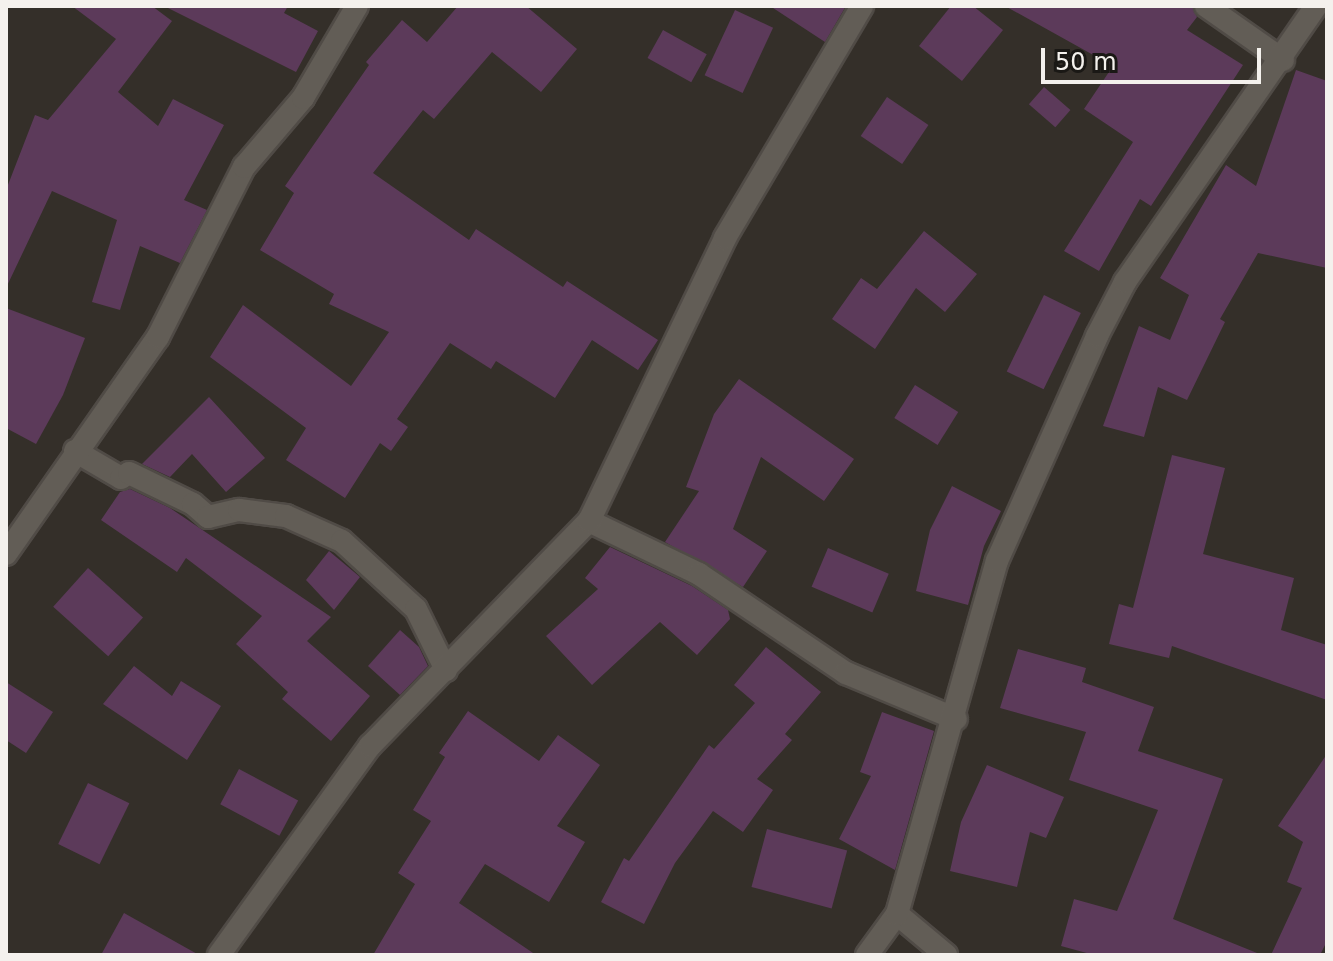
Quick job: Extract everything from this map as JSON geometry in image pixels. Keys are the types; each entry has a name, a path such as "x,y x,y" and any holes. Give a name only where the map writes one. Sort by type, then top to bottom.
{"street":[{"path":"6,554 75,451 158,337 244,167 303,98 357,6"},
{"path":"219,955 370,746 589,521 725,238 862,6"},
{"path":"1206,6 1283,60"},
{"path":"867,955 897,914 956,719 997,561 1097,336 1125,282 1283,60 1316,6"},
{"path":"75,451 121,478 129,473 193,504 208,517 239,510 286,516 342,541 416,609 446,670"},
{"path":"589,521 699,574 846,673 956,719"},
{"path":"897,914 946,955"}],"building":[{"path":"72,6 152,6 172,21 118,92 158,126 173,99 224,125 184,200 207,210 180,263 140,246 120,310 92,302 117,220 52,191 6,288 6,190 35,115 48,120 116,39"},
{"path":"164,6 288,6 284,13 318,31 296,72"},
{"path":"458,6 526,6 577,49 541,92 492,52 434,119 423,110 373,173 469,240 476,229 563,287 567,281 658,340 638,370 592,340 555,398 496,361 491,369 450,343 397,419 408,427 391,451 380,443 345,498 286,460 306,428 210,357 243,305 351,386 389,332 329,304 334,294 260,250 294,193 285,186 369,65 366,62 402,20 427,42"},
{"path":"770,6 846,6 825,42"},
{"path":"951,6 973,6 1003,30 962,81 919,46"},
{"path":"1005,6 1192,6 1197,17 1187,30 1243,65 1151,206 1140,199 1099,271 1064,251 1133,142 1084,109 1113,66"},
{"path":"735,10 773,28 743,93 705,75"},
{"path":"663,30 707,54 691,82 647,58"},
{"path":"1296,70 1327,81 1327,268 1258,253 1220,319 1225,322 1187,400 1158,387 1144,437 1103,426 1139,326 1170,340 1189,295 1160,278 1226,165 1256,186"},
{"path":"1044,87 1070,110 1055,127 1029,104"},
{"path":"887,97 928,125 902,164 861,136"},
{"path":"924,231 977,274 945,312 916,288 875,349 832,319 861,278 877,289"},
{"path":"1044,295 1081,313 1044,389 1007,371"},
{"path":"6,308 85,338 63,395 36,444 6,428"},
{"path":"739,379 854,459 824,501 761,457 733,529 767,551 743,587 665,542 699,491 686,487 714,414"},
{"path":"915,385 958,412 938,445 894,418"},
{"path":"209,397 265,458 226,492 192,454 170,477 142,464"},
{"path":"1172,455 1225,468 1203,554 1294,578 1281,630 1327,645 1327,700 1172,646 1169,658 1109,644 1119,604 1133,608"},
{"path":"952,486 1001,511 984,546 968,605 916,591 930,530"},
{"path":"130,489 170,508 331,617 307,641 370,696 331,741 282,699 288,692 236,644 262,616 186,558 177,572 101,520 120,492"},
{"path":"610,547 692,586 728,610 730,619 697,655 660,622 592,685 546,636 598,589 585,578"},
{"path":"828,548 889,574 872,612 812,587"},
{"path":"329,551 360,577 334,610 306,580"},
{"path":"88,568 143,618 108,656 53,607"},
{"path":"400,630 419,647 428,666 400,695 368,666"},
{"path":"766,647 821,692 785,734 792,740 757,779 773,790 743,832 713,811 675,863 644,924 601,902 624,858 629,861 709,745 714,749 755,703 734,685"},
{"path":"1018,649 1086,668 1082,682 1154,707 1138,751 1223,779 1173,919 1262,955 1094,955 1061,946 1074,899 1117,911 1158,810 1069,780 1086,732 1000,708"},
{"path":"134,666 172,696 181,681 221,706 187,760 103,704"},
{"path":"6,682 53,712 26,753 6,740"},
{"path":"468,711 539,761 558,735 600,765 557,826 585,842 549,902 485,864 459,903 536,955 373,955 415,884 398,873 431,821 413,810 445,757 439,753"},
{"path":"882,712 934,731 895,870 839,839 871,776 860,772"},
{"path":"1327,754 1327,941 1320,955 1271,955 1302,888 1287,882 1303,842 1278,826"},
{"path":"987,765 1064,797 1046,838 1030,832 1017,887 950,871 961,822"},
{"path":"239,769 298,800 279,836 220,804"},
{"path":"88,783 129,803 100,864 58,844"},
{"path":"767,829 847,850 832,908 751,887"},
{"path":"124,913 199,955 101,955"}]}
